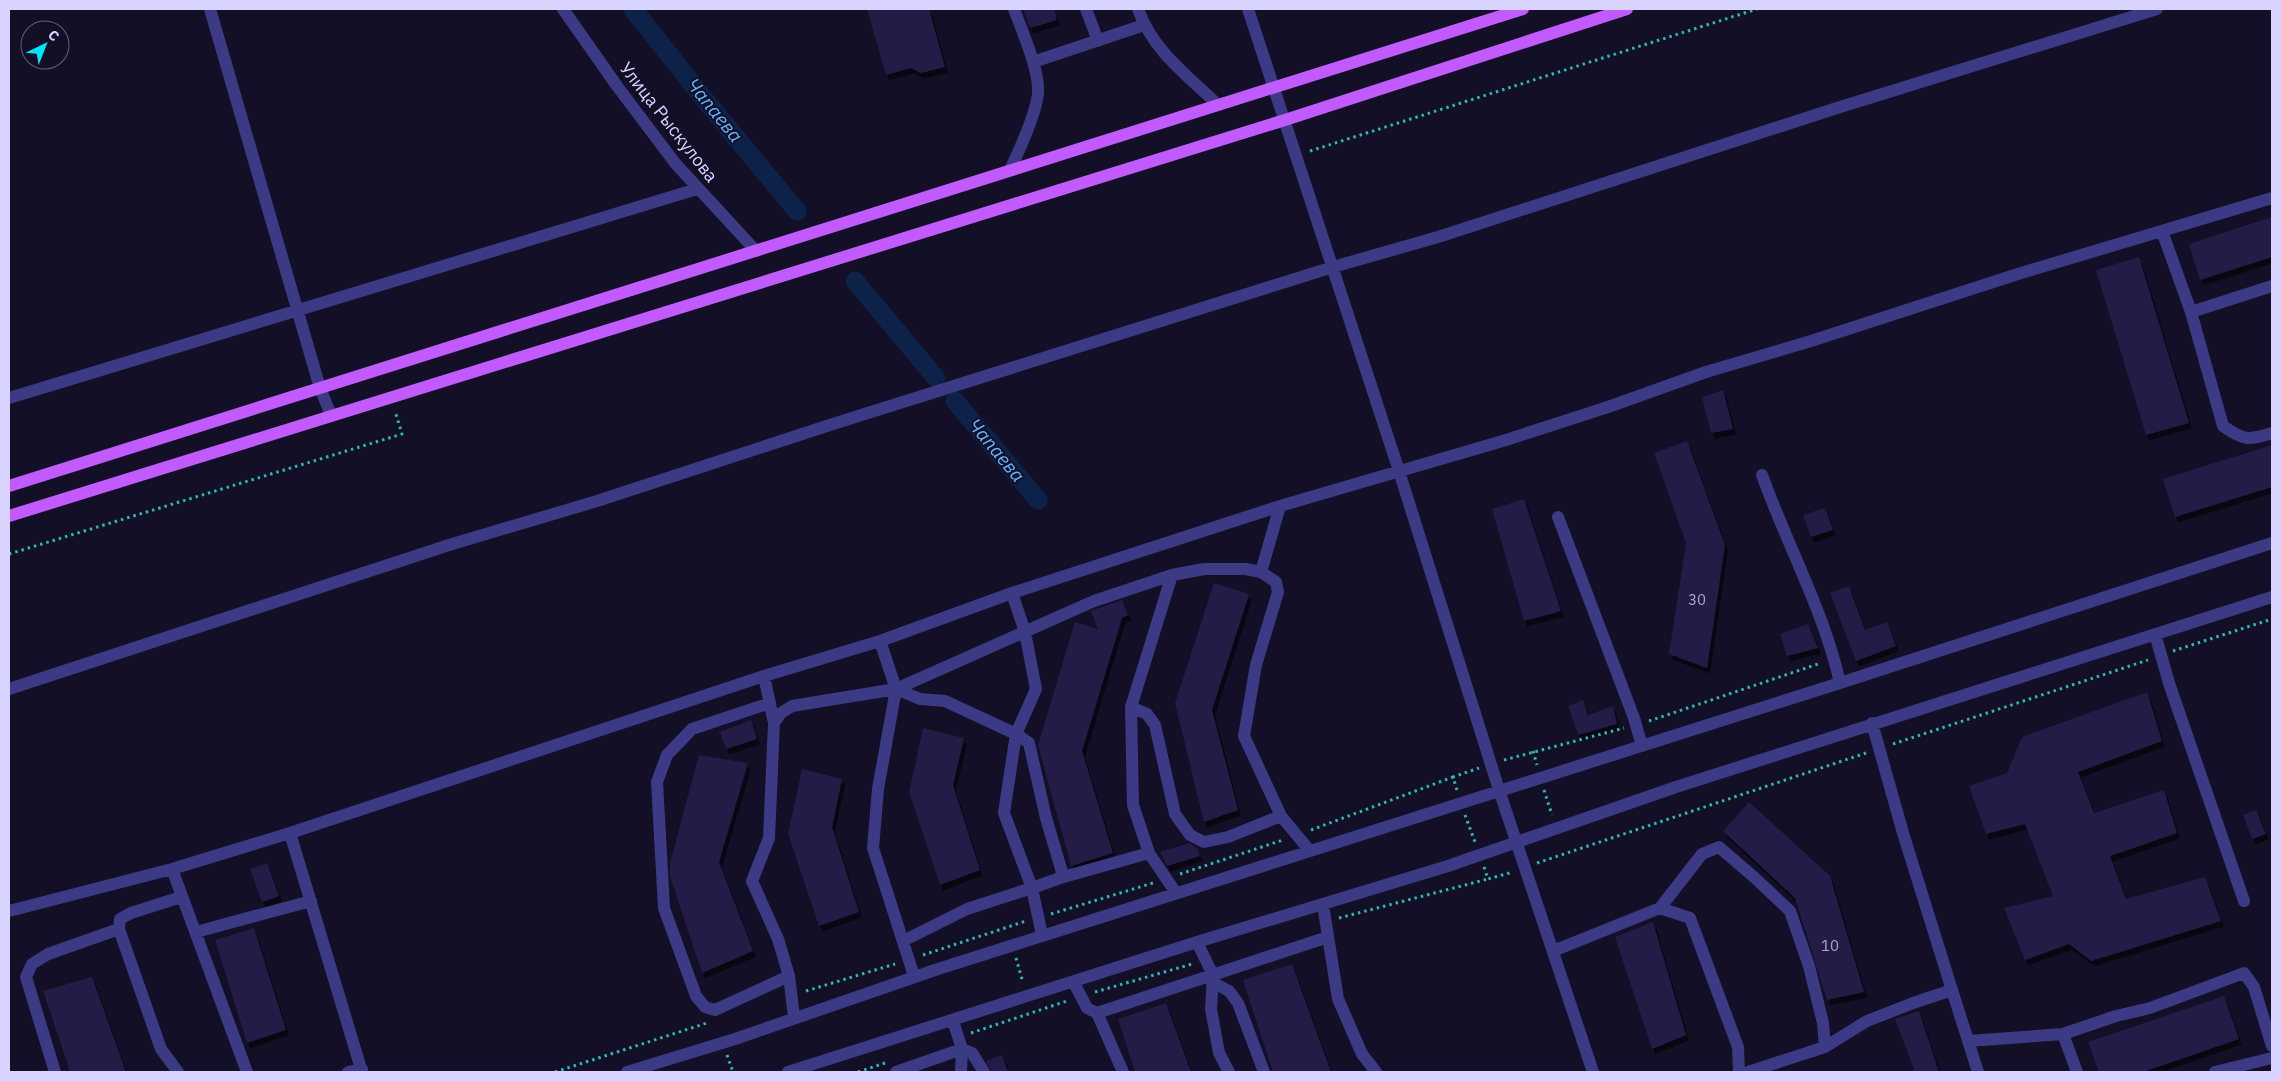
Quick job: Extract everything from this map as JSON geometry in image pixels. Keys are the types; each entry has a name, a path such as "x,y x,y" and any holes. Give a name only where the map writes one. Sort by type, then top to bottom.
{"main road":[{"path":"9,486 1523,9"},
{"path":"9,516 1285,120 1627,9"}],"street":[{"path":"210,9 320,388 331,416"},
{"name":"Улица Рыскулова","path":"563,9 617,86 675,163 756,251"},
{"path":"1010,170 1025,138 1038,93 1033,62 1014,9"},
{"path":"1086,9 1098,40"},
{"path":"1138,9 1144,25 1156,46 1218,105"},
{"path":"1248,9 1399,471 1499,790 1593,1072"},
{"path":"9,689 430,551 598,501 836,423 1332,267 1448,234 1837,108 2157,9"},
{"path":"1033,62 1144,25"},
{"path":"9,398 697,188"},
{"path":"9,911 172,869 290,833 764,676 880,641 1012,593 1280,506 1608,407 1706,372 2272,198"},
{"path":"2162,231 2191,312 2223,426 2240,438 2257,438 2272,433"},
{"path":"2191,312 2272,286"},
{"path":"1762,475 1835,659 1840,684"},
{"path":"1261,572 1280,506"},
{"path":"1558,517 1636,725 1642,746"},
{"path":"627,1072 735,1038 914,976 1540,777 1840,684 2272,543"},
{"path":"774,723 781,713 792,706 896,689 1094,601 1172,575 1204,569 1246,569 1261,572 1276,582 1278,592 1256,664 1244,736 1281,816 1310,851"},
{"path":"1172,575 1131,707 1133,805 1149,854 1176,893"},
{"path":"1012,593 1025,632 1036,689 1016,734 1004,813 1032,888 1042,935"},
{"path":"788,1072 822,1067 953,1021 1196,942 1323,905 1480,854 1872,722 2272,597"},
{"path":"2155,634 2244,901"},
{"path":"880,641 896,689 878,789 874,848 914,976"},
{"path":"764,676 774,723 769,838 752,880 778,939 789,976 794,1017"},
{"path":"896,689 920,699 944,701 1016,734 1029,743 1046,818 1062,872 1060,878"},
{"path":"770,703 692,729 667,755 656,782 664,908 696,996 705,1007 715,1010 789,976"},
{"path":"1131,707 1147,714 1155,725 1175,814 1190,835 1204,842 1228,837 1281,816"},
{"path":"1872,722 1978,1072"},
{"path":"290,833 362,1071 348,1072"},
{"path":"1553,951 1660,908 1702,854 1719,847 1790,911 1809,966 1823,1023 1825,1047"},
{"path":"903,941 967,909 1060,878 1149,854"},
{"path":"172,869 247,1072"},
{"path":"178,1072 161,1049 119,929 120,920 131,913 182,897"},
{"path":"196,932 311,901"},
{"path":"1323,905 1338,999 1362,1054 1376,1072"},
{"path":"1660,908 1690,918 1738,1046 1739,1072"},
{"path":"55,1072 26,977 32,964 48,954 119,929"},
{"path":"1097,1013 1214,979 1328,937"},
{"path":"1196,942 1214,979 1229,990 1238,1003 1264,1072"},
{"path":"1968,1041 2062,1034 2116,1016 2150,1008 2244,974 2254,987 2272,1046"},
{"path":"1214,979 1211,1009 1219,1053 1228,1072"},
{"path":"1074,982 1087,1008 1097,1013 1123,1072"},
{"path":"1748,1072 1825,1047 1867,1021 1952,990"},
{"path":"953,1021 962,1050 961,1072"},
{"path":"2062,1034 2077,1072"},
{"path":"896,1072 962,1050 972,1052 984,1072"},
{"path":"2215,1072 2272,1058"}],"path":[{"path":"1296,155 1757,9"},
{"path":"9,554 402,434 391,397"},
{"path":"1453,777 1488,879 1526,868 1566,852 2272,619"},
{"path":"792,995 1166,879 1297,835 1491,764 1532,751 1636,725 1835,659"},
{"path":"1532,751 1556,827"},
{"path":"1012,945 1027,997"},
{"path":"555,1072 716,1020"}],"building":[{"path":"867,9 929,9 945,67 921,73 911,68 886,75"},
{"path":"1023,9 1054,9 1057,20 1030,28"},
{"path":"2272,217 2272,257 2200,280 2189,244"},
{"path":"2139,257 2189,423 2146,435 2096,270"},
{"path":"1723,390 1733,429 1711,433 1702,397"},
{"path":"1687,441 1725,545 1707,668 1669,654 1686,543 1654,453"},
{"path":"2272,445 2272,487 2175,517 2163,479"},
{"path":"1524,499 1561,611 1524,621 1492,509"},
{"path":"1825,508 1833,530 1811,537 1803,515"},
{"path":"1214,583 1249,594 1212,710 1238,810 1204,822 1175,703"},
{"path":"1849,586 1865,630 1887,622 1896,646 1856,661 1830,593"},
{"path":"1122,600 1128,615 1122,618 1082,751 1113,853 1071,866 1038,745 1075,622 1098,629 1091,611"},
{"path":"1808,624 1818,648 1787,656 1780,634"},
{"path":"2147,692 2162,741 2078,772 2094,813 2164,790 2177,833 2110,856 2126,899 2205,877 2221,921 2091,961 2069,944 2025,960 2004,908 2053,896 2025,824 1986,834 1969,786 2007,773 2022,737"},
{"path":"1583,700 1588,715 1613,706 1617,724 1578,735 1568,706"},
{"path":"751,720 757,739 726,749 720,732"},
{"path":"923,728 964,738 953,785 980,870 940,885 909,792"},
{"path":"699,755 748,763 719,862 753,951 702,973 670,876 670,863"},
{"path":"802,769 842,779 832,827 859,912 819,926 788,834"},
{"path":"1749,802 1830,876 1864,992 1827,1000 1795,898 1723,831"},
{"path":"2256,810 2266,834 2252,839 2243,815"},
{"path":"1189,843 1197,848 1200,856 1167,866 1160,852"},
{"path":"267,863 279,896 262,902 250,869"},
{"path":"1653,922 1686,1035 1652,1049 1615,937"},
{"path":"254,928 286,1030 247,1043 215,940"},
{"path":"1292,964 1331,1072 1273,1072 1243,980"},
{"path":"92,977 126,1072 70,1072 43,991"},
{"path":"2224,996 2239,1039 2143,1072 2099,1072 2088,1042"},
{"path":"1166,1003 1191,1072 1135,1072 1118,1019"},
{"path":"1919,1011 1939,1072 1915,1072 1895,1019"},
{"path":"1002,1055 1008,1072 992,1072 986,1061"}],"waterway":[{"name":"Чапаева","path":"633,9 709,105 797,211"},
{"name":"Чапаева","path":"855,281 936,378"},
{"name":"Чапаева","path":"955,401 1038,500"}]}
